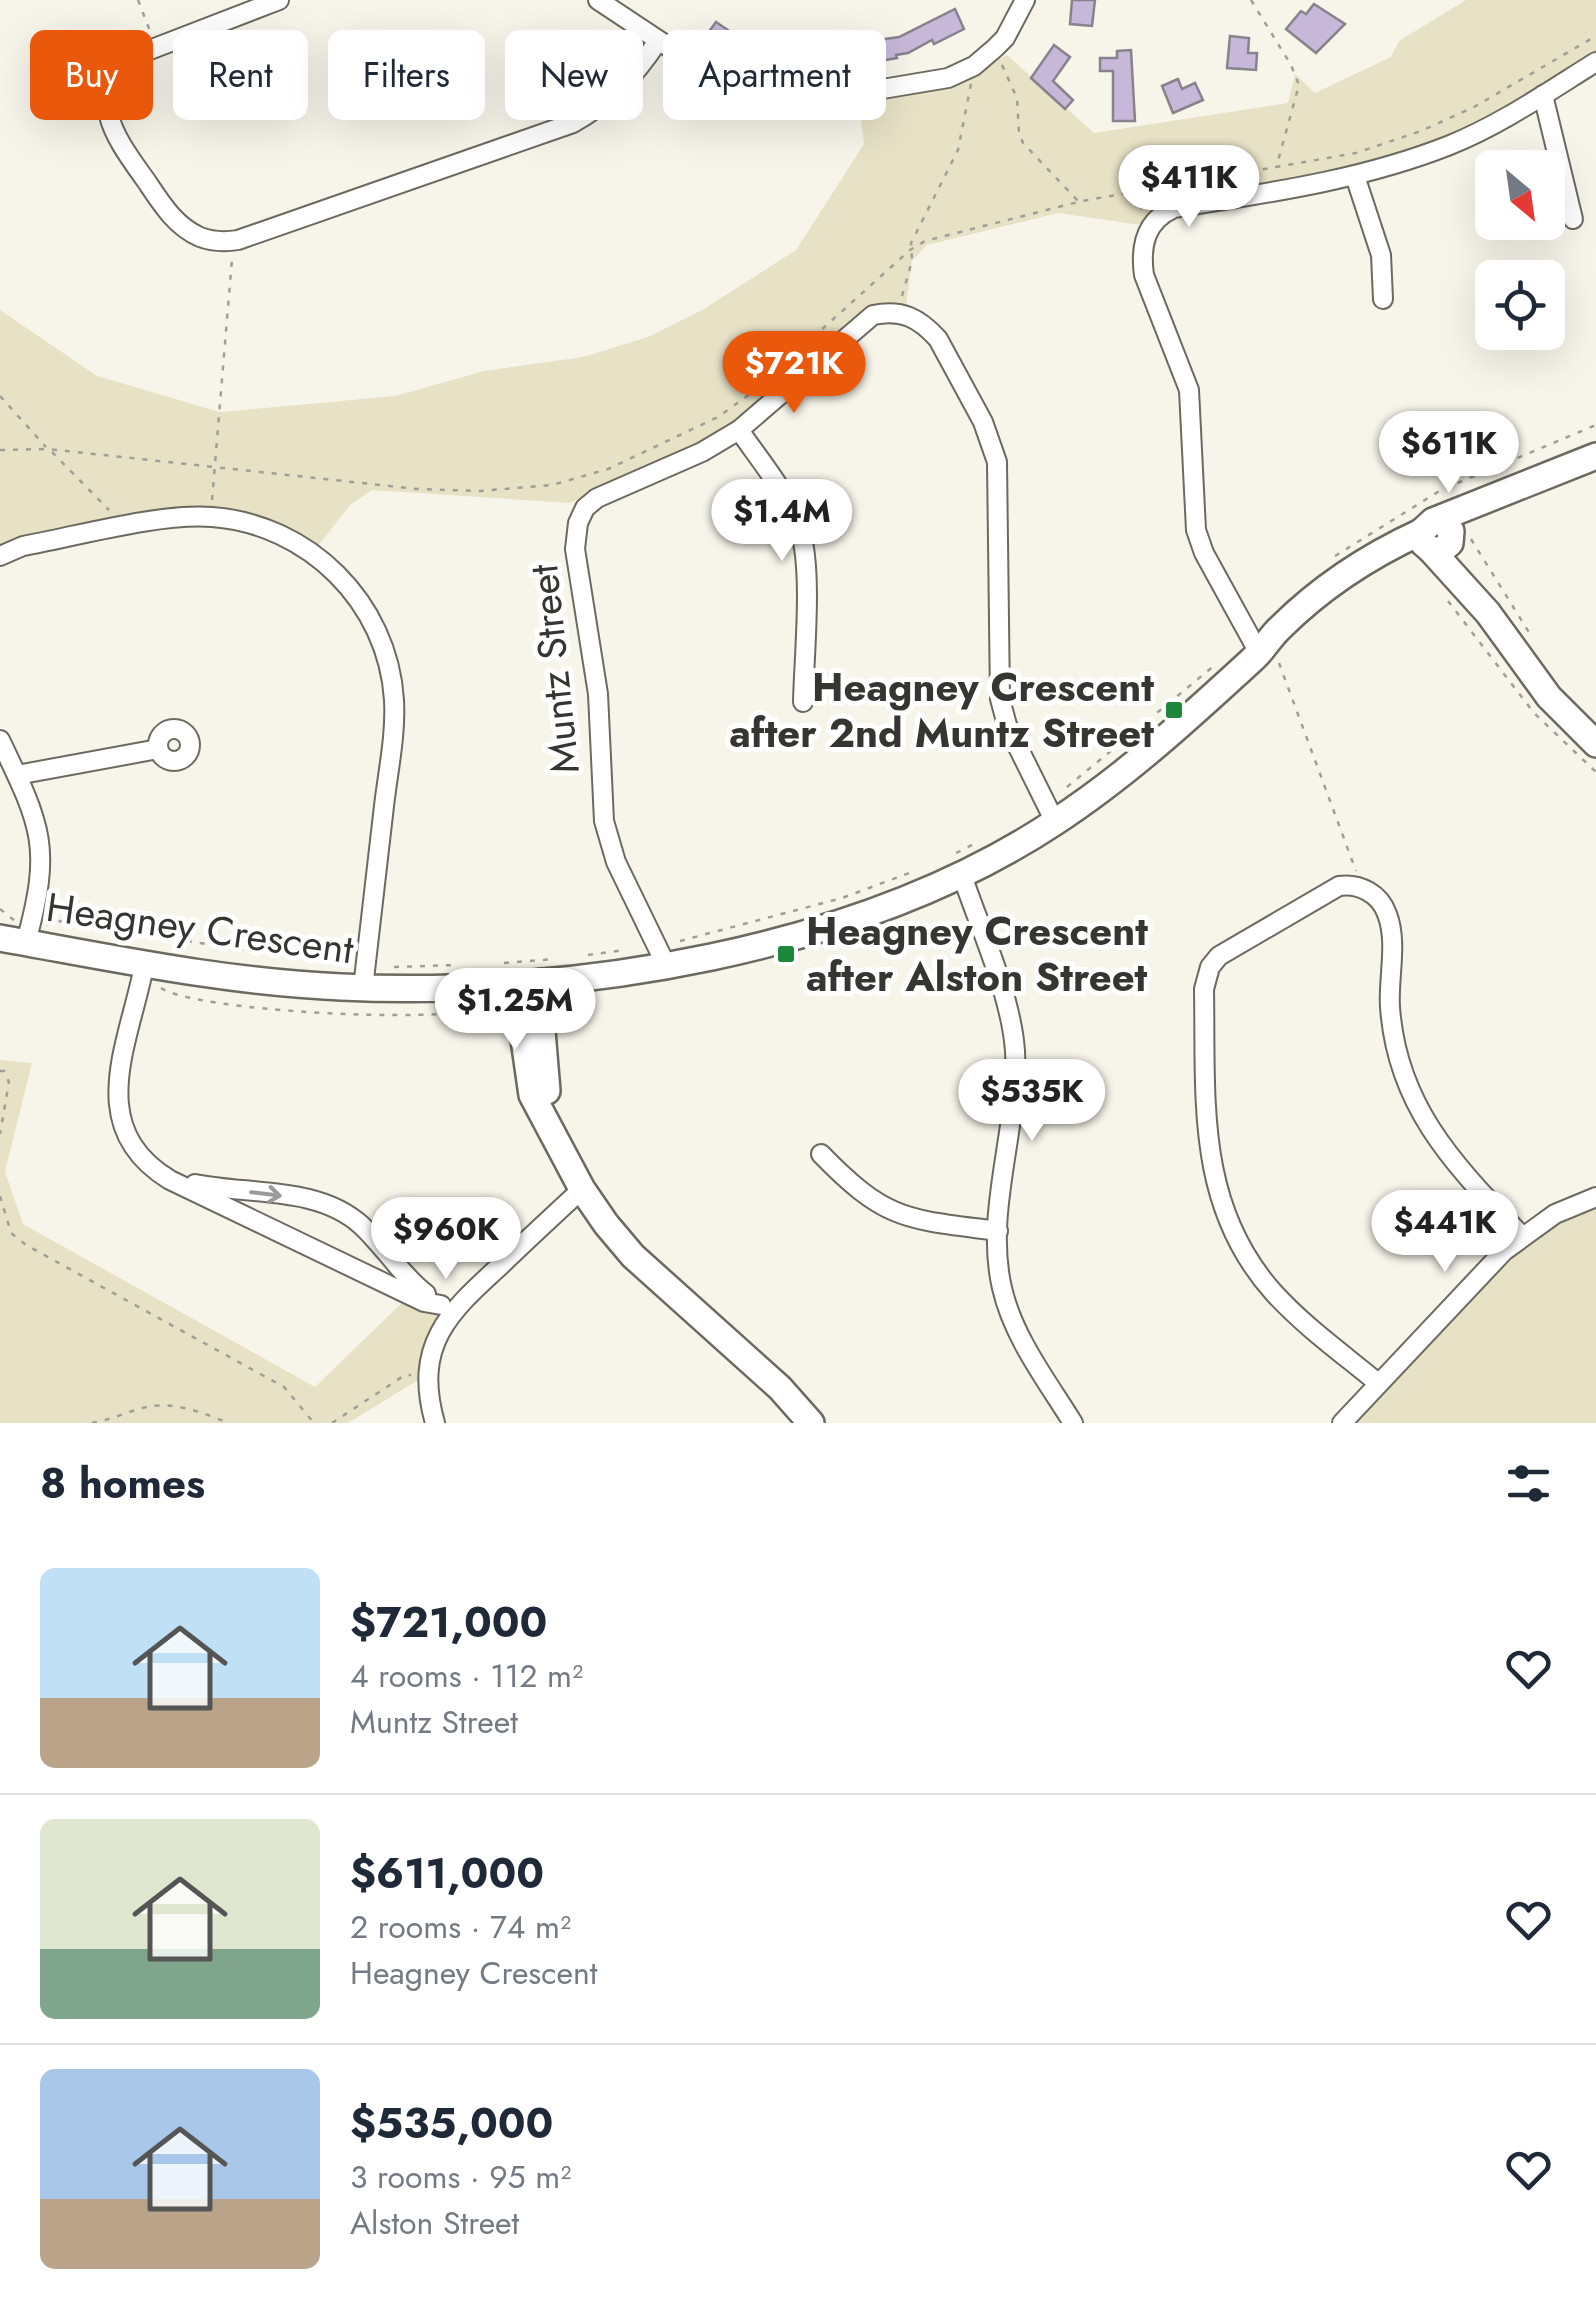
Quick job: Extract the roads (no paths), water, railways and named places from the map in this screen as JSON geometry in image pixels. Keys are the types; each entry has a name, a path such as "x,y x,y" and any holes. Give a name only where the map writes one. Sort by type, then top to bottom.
{"street":[{"path":"279,0 134,56 120,66 111,82 107,100 112,130 168,212 201,237 231,241 572,123 600,108 624,88 658,41"},
{"path":"598,0 729,87 771,101 799,103 935,82 970,68 996,48 1025,0"},
{"path":"1268,655 1204,553 1196,530 1188,390 1144,275 1145,237 1154,222 1174,208 1354,176 1453,144 1596,62"},
{"path":"1543,95 1573,220"},
{"path":"1354,176 1382,255 1383,299"},
{"name":"Muntz Street","path":"662,957 611,849 604,822 598,694 575,531 586,508 598,498 702,452 740,430 866,320 900,313 924,324 938,338 994,448 1000,489 1000,699 1007,725 1051,813"},
{"path":"740,430 790,506 801,532 806,560 803,702"},
{"name":"Heagney Crescent","path":"19,935 143,973 253,980 364,979 446,988 530,983 662,957 750,947 832,924 902,900 956,865 1116,778 1268,655 1282,625 1312,610 1383,557 1405,553 1441,537 1494,496 1596,456"},
{"path":"0,556 24,546 178,518 211,517 252,523 282,534 314,554 349,587 369,616 382,646 394,701 364,979"},
{"path":"1441,537 1532,677 1592,735"},
{"path":"0,740 34,812 41,842 42,872 19,935"},
{"path":"17,775 158,748"},
{"path":"956,865 1003,996 1014,1047 1015,1081 997,1260 1011,1317 1073,1423"},
{"path":"1378,1384 1274,1294 1251,1264 1218,1194 1207,1140 1204,989 1210,967 1218,956 1339,886 1357,886 1380,901 1390,928 1394,1042 1419,1112 1450,1158 1521,1235"},
{"path":"143,973 117,1086 117,1109 135,1152 170,1180 446,1309"},
{"path":"530,983 550,1125 582,1190 634,1256 780,1388 811,1423"},
{"path":"821,1154 856,1189 903,1216 998,1231"},
{"path":"170,1180 304,1198 340,1210 362,1225 408,1281 446,1309"},
{"path":"436,1423 428,1374 446,1309 582,1190"},
{"path":"1342,1423 1483,1269 1521,1235 1555,1214 1596,1197"}],"place":[{"name":"Heagney Crescent after 2nd Muntz Street","path":"1174,710"},
{"name":"Heagney Crescent after Alston Street","path":"786,954"}]}
